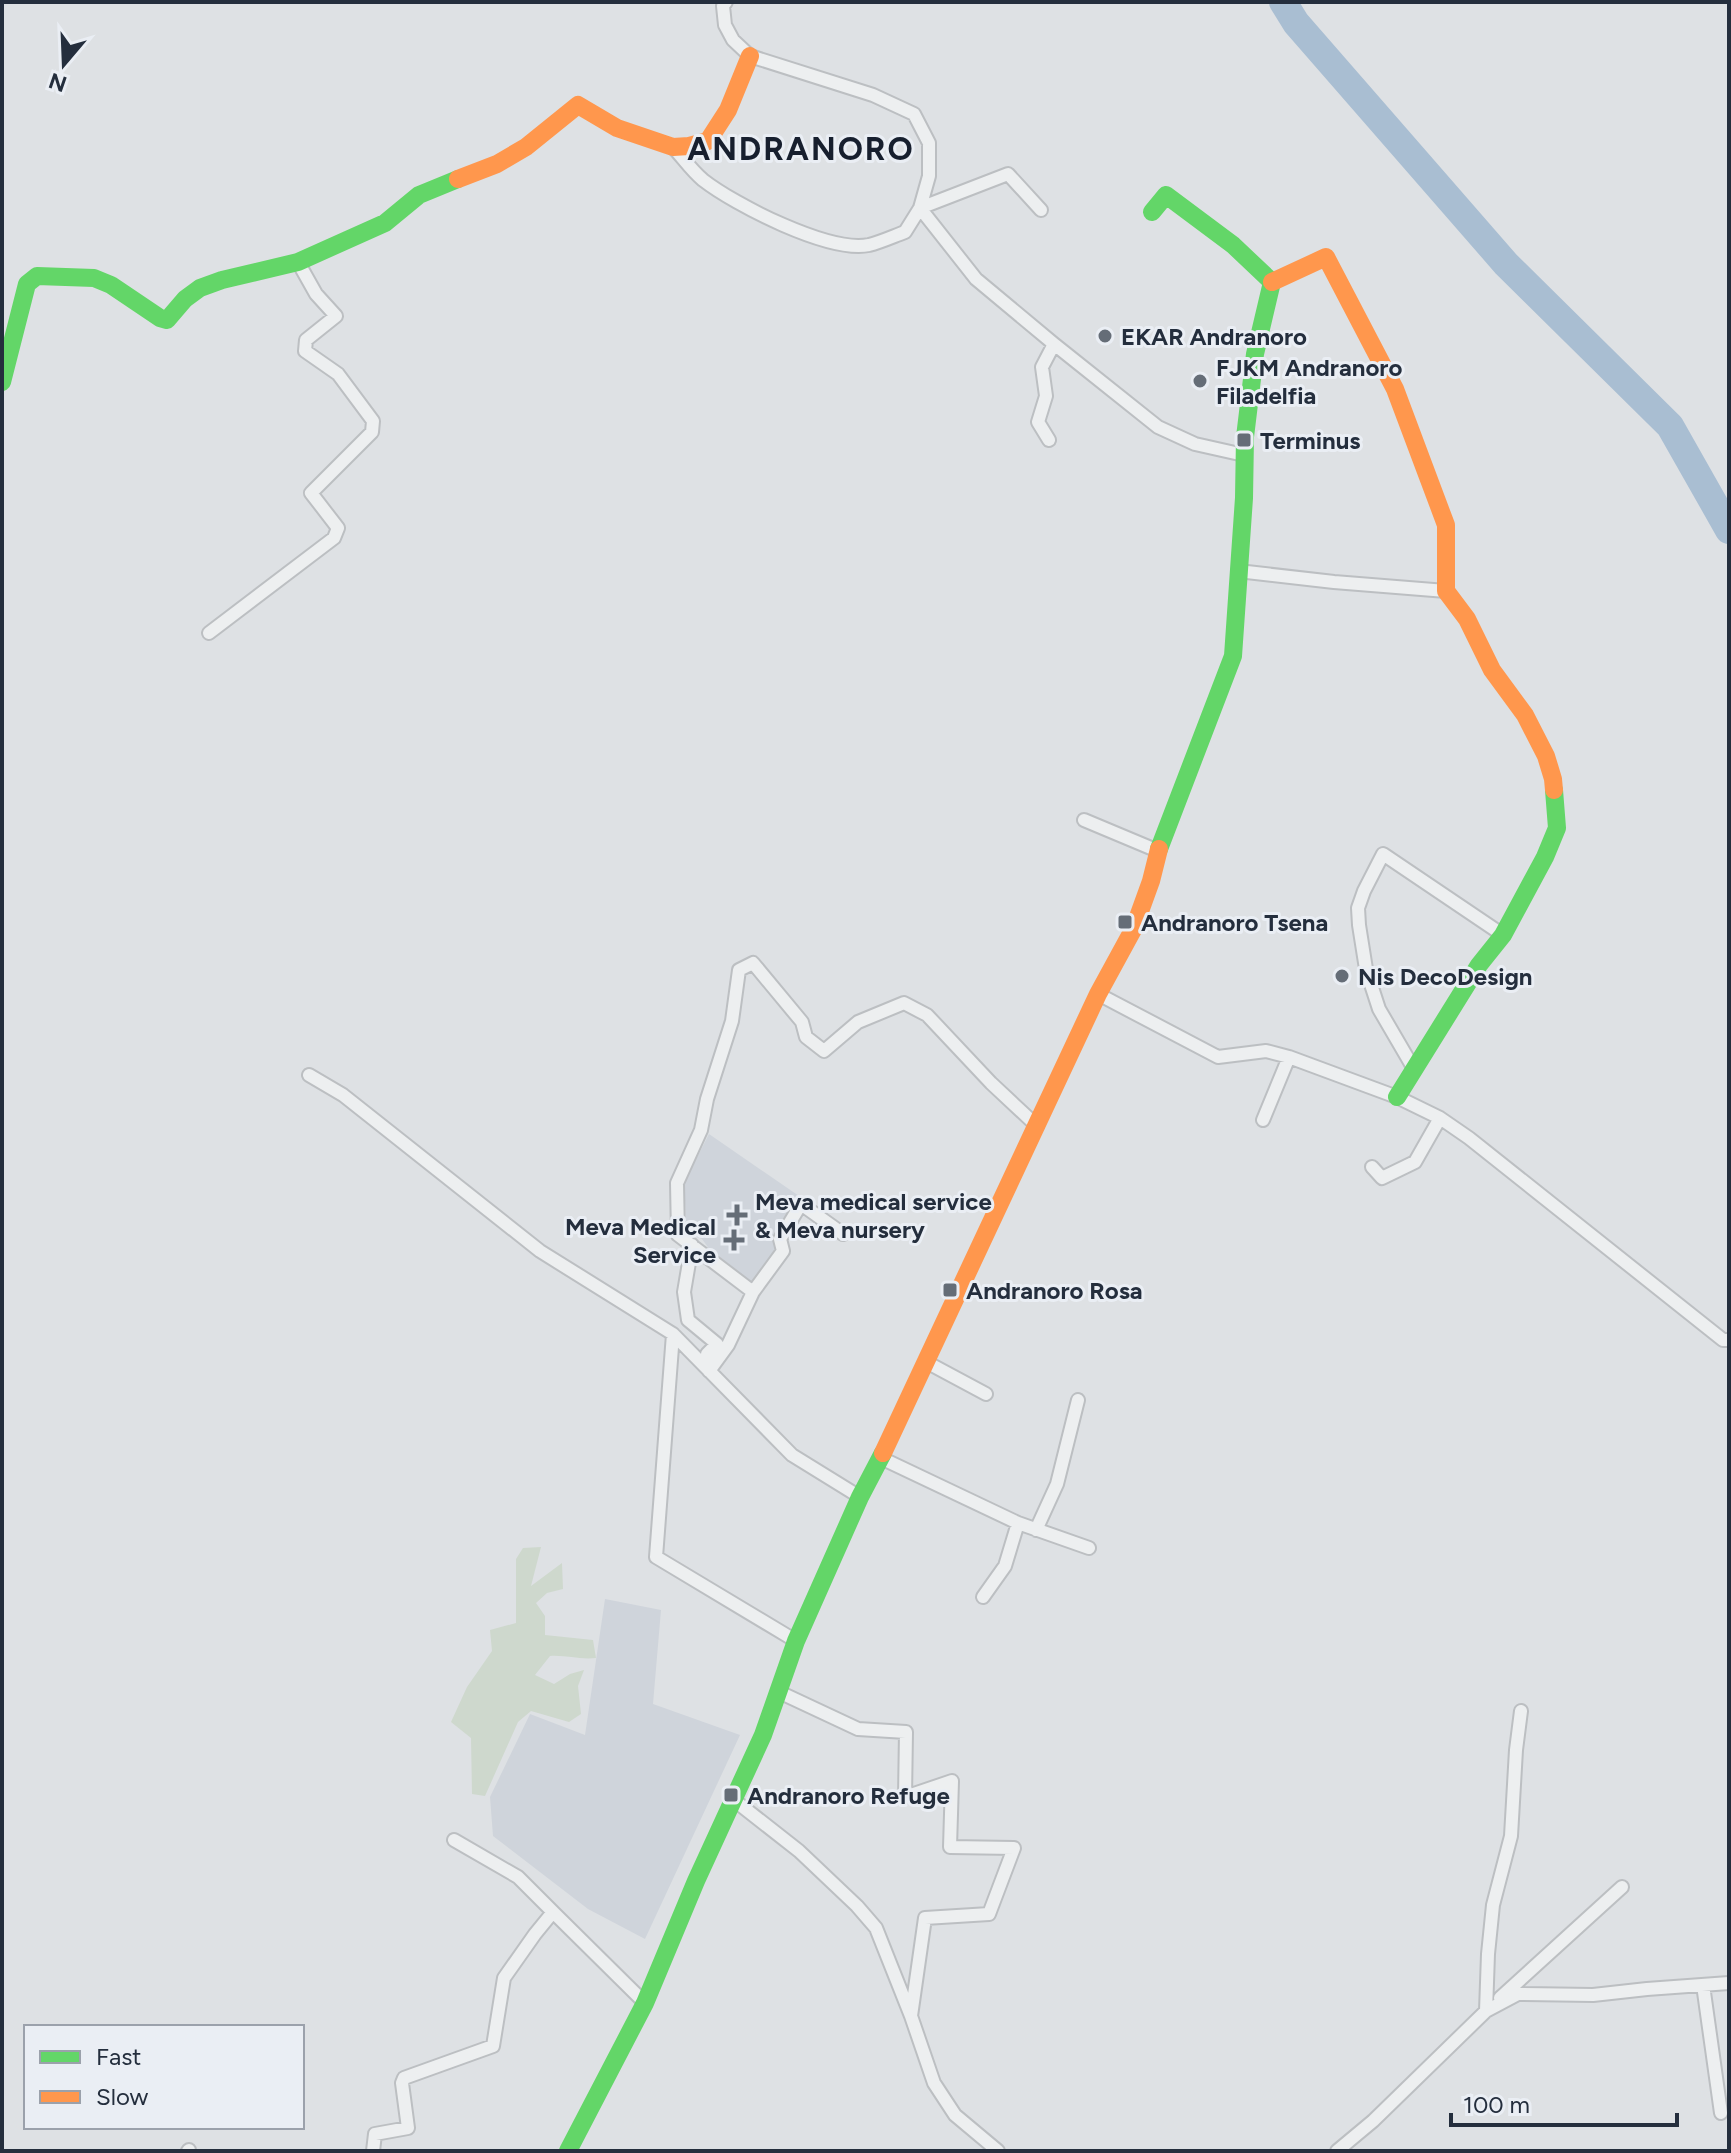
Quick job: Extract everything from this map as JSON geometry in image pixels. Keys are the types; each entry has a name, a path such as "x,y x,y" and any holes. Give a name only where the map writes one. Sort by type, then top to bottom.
{"street":[{"path":"673,147 701,179 777,222 832,243 867,245 905,232 920,208 929,176 929,143 914,114 873,95 750,56 733,40 725,25 723,6 726,2"},
{"path":"2,382 27,284 37,276 94,278 111,285 167,320 185,299 200,288 298,262 385,223 419,195 497,164 526,147 578,105 617,128 673,147 708,141 728,110 750,56"},
{"path":"920,208 1008,174 1041,210"},
{"path":"1152,212 1166,195 1233,245 1272,282"},
{"path":"920,208 976,279 1158,427 1195,444 1244,455"},
{"path":"1272,282 1326,257 1395,389 1446,525 1446,591 1467,619 1492,670 1525,715 1546,756 1553,779 1557,828 1545,857 1503,935 1479,965 1397,1097"},
{"path":"209,633 334,538 338,528 311,493 372,432 373,421 338,374 305,351 306,340 336,316 316,294 298,262"},
{"path":"568,2151 645,2003 696,1881 763,1735 796,1641 860,1497 927,1363 1098,994 1134,928 1158,851 1233,656 1243,521 1244,455 1255,354 1272,282"},
{"path":"1049,440 1038,422 1046,396 1042,367 1054,344"},
{"path":"1238,571 1446,591"},
{"path":"1084,820 1158,851"},
{"path":"1414,1069 1379,1009 1366,969 1359,925 1358,908 1383,854 1503,935"},
{"path":"753,1292 678,1235 677,1183 701,1130 707,1099 732,1021 739,970 753,963 802,1022 806,1037 824,1051 858,1022 904,1003 927,1015 991,1083 1037,1126"},
{"path":"1098,994 1218,1057 1266,1051 1289,1057 1397,1097 1440,1118 1723,1340 1729,1340"},
{"path":"1263,1120 1289,1057"},
{"path":"309,1075 343,1095 540,1251 673,1334 792,1455 860,1497"},
{"path":"1372,1167 1382,1178 1415,1162 1440,1118"},
{"path":"709,1371 728,1345 753,1292 783,1251 780,1239 801,1204 843,1234"},
{"path":"692,1245 684,1292 688,1320 717,1344 707,1354 709,1371"},
{"path":"673,1334 656,1557 796,1641"},
{"path":"927,1363 986,1394"},
{"path":"1036,1530 1057,1484 1078,1400"},
{"path":"881,1458 1018,1523 1089,1548"},
{"path":"983,1597 1005,1566 1018,1523"},
{"path":"779,1692 858,1729 906,1732 905,1797 952,1781 950,1847 1014,1848 989,1914 925,1918 911,2016"},
{"path":"1486,2011 1493,1905 1511,1836 1521,1711"},
{"path":"734,1800 799,1851 876,1928 934,2083 955,2115 998,2151"},
{"path":"454,1840 518,1877 645,2003"},
{"path":"1337,2151 1373,2121 1486,2011 1622,1887"},
{"path":"373,2151 375,2134 408,2128 404,2078 493,2046 504,1978 553,1912"},
{"path":"1486,2011 1518,1994 1593,1995 1729,1983"},
{"path":"1703,1985 1721,2113"}],"shaded area":[{"name":"Meva medical service & Meva nursery","path":"709,1134 799,1196 773,1239 776,1249 751,1284 710,1250 702,1239 687,1234 684,1183"},
{"path":"541,1547 531,1586 562,1563 563,1589 547,1593 536,1603 545,1616 545,1635 593,1640 596,1658 550,1656 535,1675 554,1684 584,1670 578,1686 581,1714 569,1722 531,1711 518,1722 485,1796 472,1794 471,1738 451,1722 467,1687 492,1651 490,1630 516,1623 516,1559 523,1548"},
{"path":"605,1599 661,1610 653,1704 740,1735 645,1939 588,1909 493,1836 490,1797 530,1714 585,1735"}],"waterway":[{"path":"1283,2 1296,23 1506,264 1670,426 1729,530"}],"traffic: fast":[{"path":"2,382 27,284 37,276 94,278 111,285 167,320 185,299 200,288 298,262 385,223 419,195 458,179"},
{"path":"1152,212 1166,195 1233,245 1272,282 1255,354 1245,437 1233,656 1159,849"},
{"path":"1397,1097 1479,965 1503,935 1545,857 1557,828 1554,790"},
{"path":"568,2151 645,2003 696,1881 763,1735 796,1641 883,1453"}],"traffic: slow":[{"path":"458,179 497,164 526,147 578,105 617,128 673,147 708,141 728,110 750,56"},
{"path":"1272,282 1326,257 1395,389 1446,525 1446,591 1467,619 1492,670 1525,715 1546,756 1554,790"},
{"path":"883,1453 1098,994 1134,928 1159,849"}],"place":[{"name":"EKAR Andranoro","path":"1105,336"},
{"name":"FJKM Andranoro Filadelfia","path":"1200,381"},
{"name":"Terminus","path":"1244,440"},
{"name":"Andranoro Tsena","path":"1125,922"},
{"name":"Nis DecoDesign","path":"1342,976"},
{"name":"Meva medical service & Meva nursery","path":"737,1215"},
{"name":"Meva Medical Service","path":"734,1240"},
{"name":"Andranoro Rosa","path":"950,1290"},
{"name":"Andranoro Refuge","path":"731,1795"}],"district":[{"name":"ANDRANORO","path":"801,149"}]}
